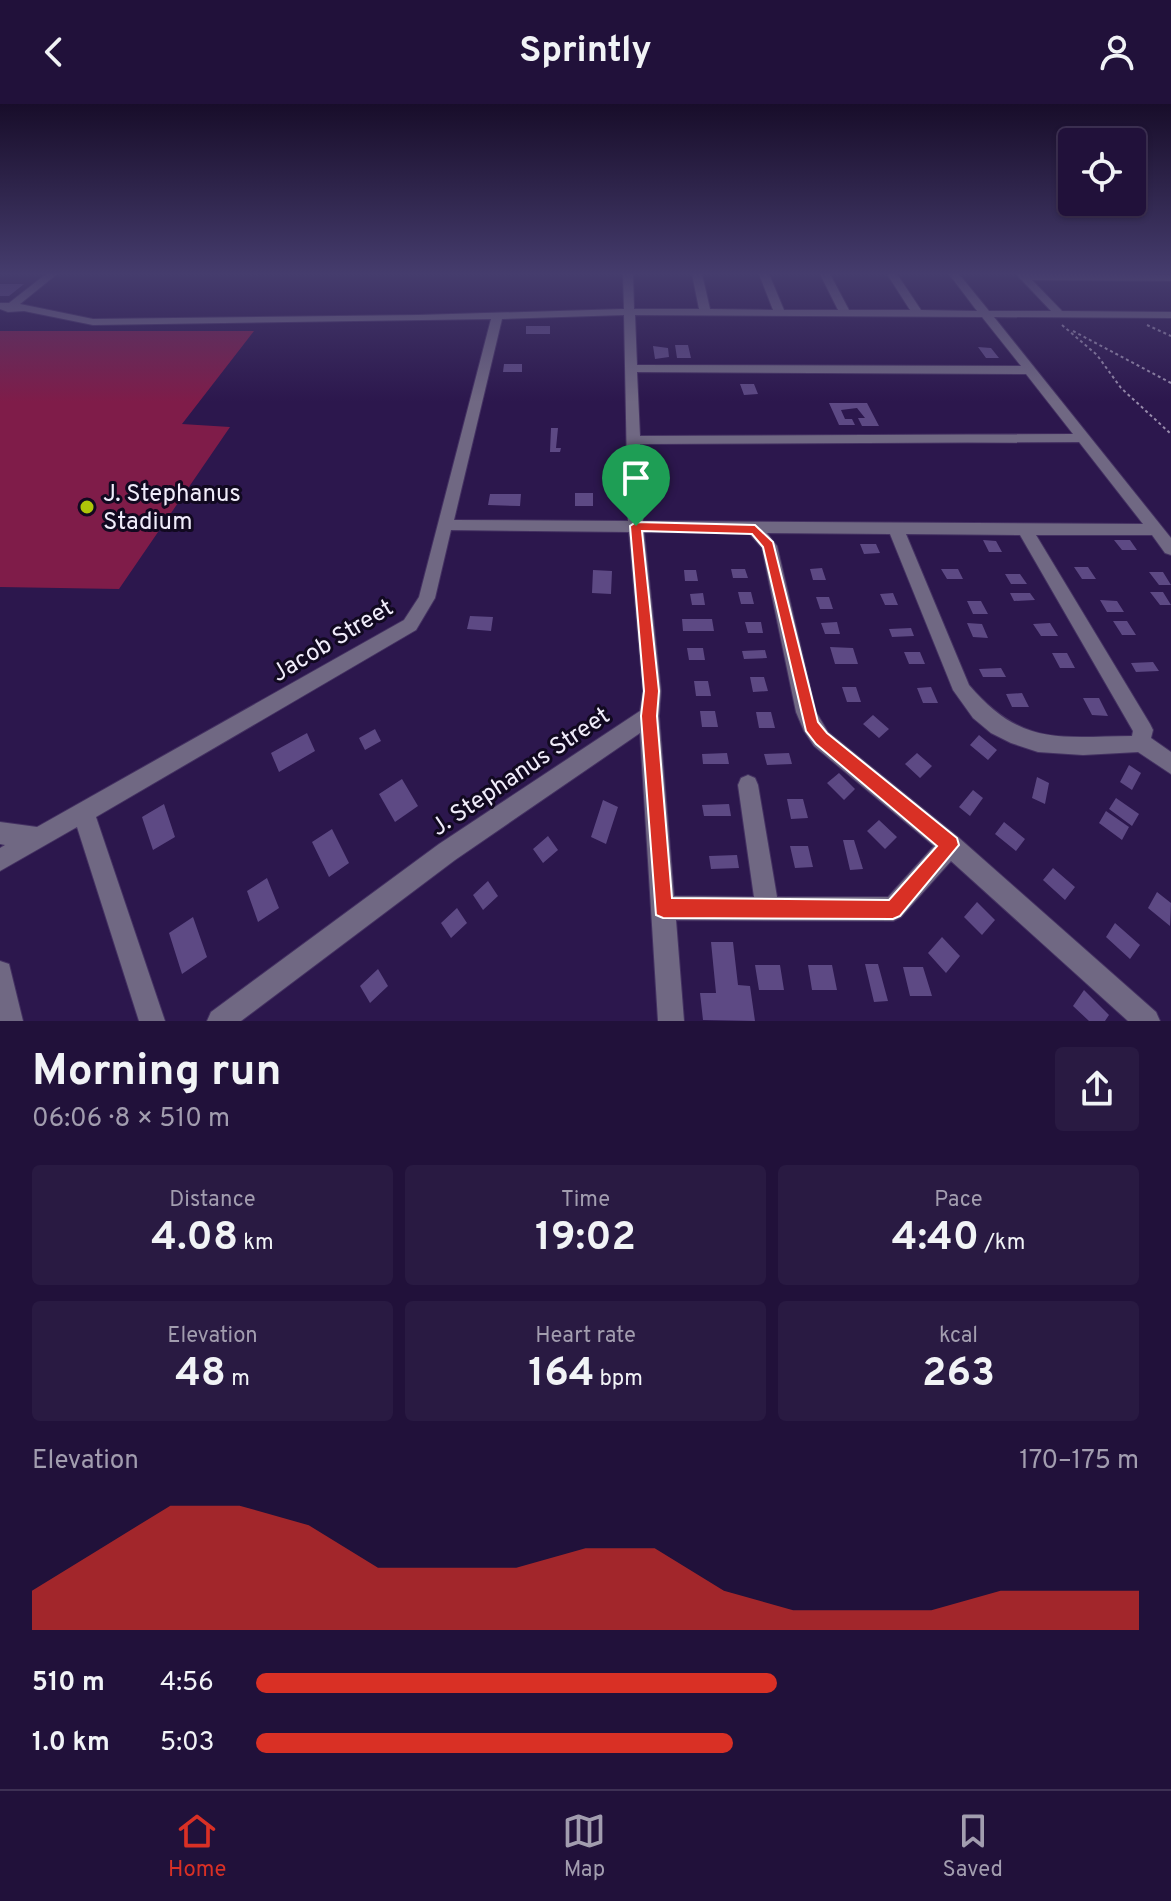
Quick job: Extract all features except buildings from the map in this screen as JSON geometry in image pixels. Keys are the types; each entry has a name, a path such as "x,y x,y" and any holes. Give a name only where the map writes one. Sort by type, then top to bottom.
{"street":[{"path":"60,317 93,322 444,317"},
{"name":"Jacob Street","path":"0,860 410,625 427,598 497,317"},
{"name":"J. Stephanus Street","path":"220,1021 447,852 649,716 652,691 636,526 628,317"},
{"path":"987,317 1171,549"},
{"path":"629,368 1028,370"},
{"path":"632,440 1081,438"},
{"path":"446,525 897,531 1155,530"},
{"path":"755,529 769,546 811,725 821,739 950,845 1147,1021"},
{"path":"1025,530 1143,730 1140,742"},
{"path":"897,531 962,690 979,710 1011,734 1037,745 1133,745 1140,742"},
{"path":"649,716 671,1021"},
{"path":"1140,742 1171,764"},
{"path":"748,785 767,907"},
{"path":"83,811 152,1021"},
{"path":"0,833 38,838"},
{"path":"663,908 893,909 950,845"},
{"path":"0,973 10,1021"}],"path":[{"path":"1055,317 1097,355 1121,388 1171,434"},
{"path":"1139,317 1149,328 1171,336"},
{"path":"1068,329 1171,383"}],"shaded area":[{"name":"J. Stephanus Stadium","path":"0,331 254,331 182,424 230,427 119,589 0,587"}],"place":[{"name":"J. Stephanus Stadium","path":"87,507"}],"route":[{"path":"636,526 755,529 769,546 811,725 821,739 950,845 893,909 663,908 649,716 652,691 636,526"}]}
